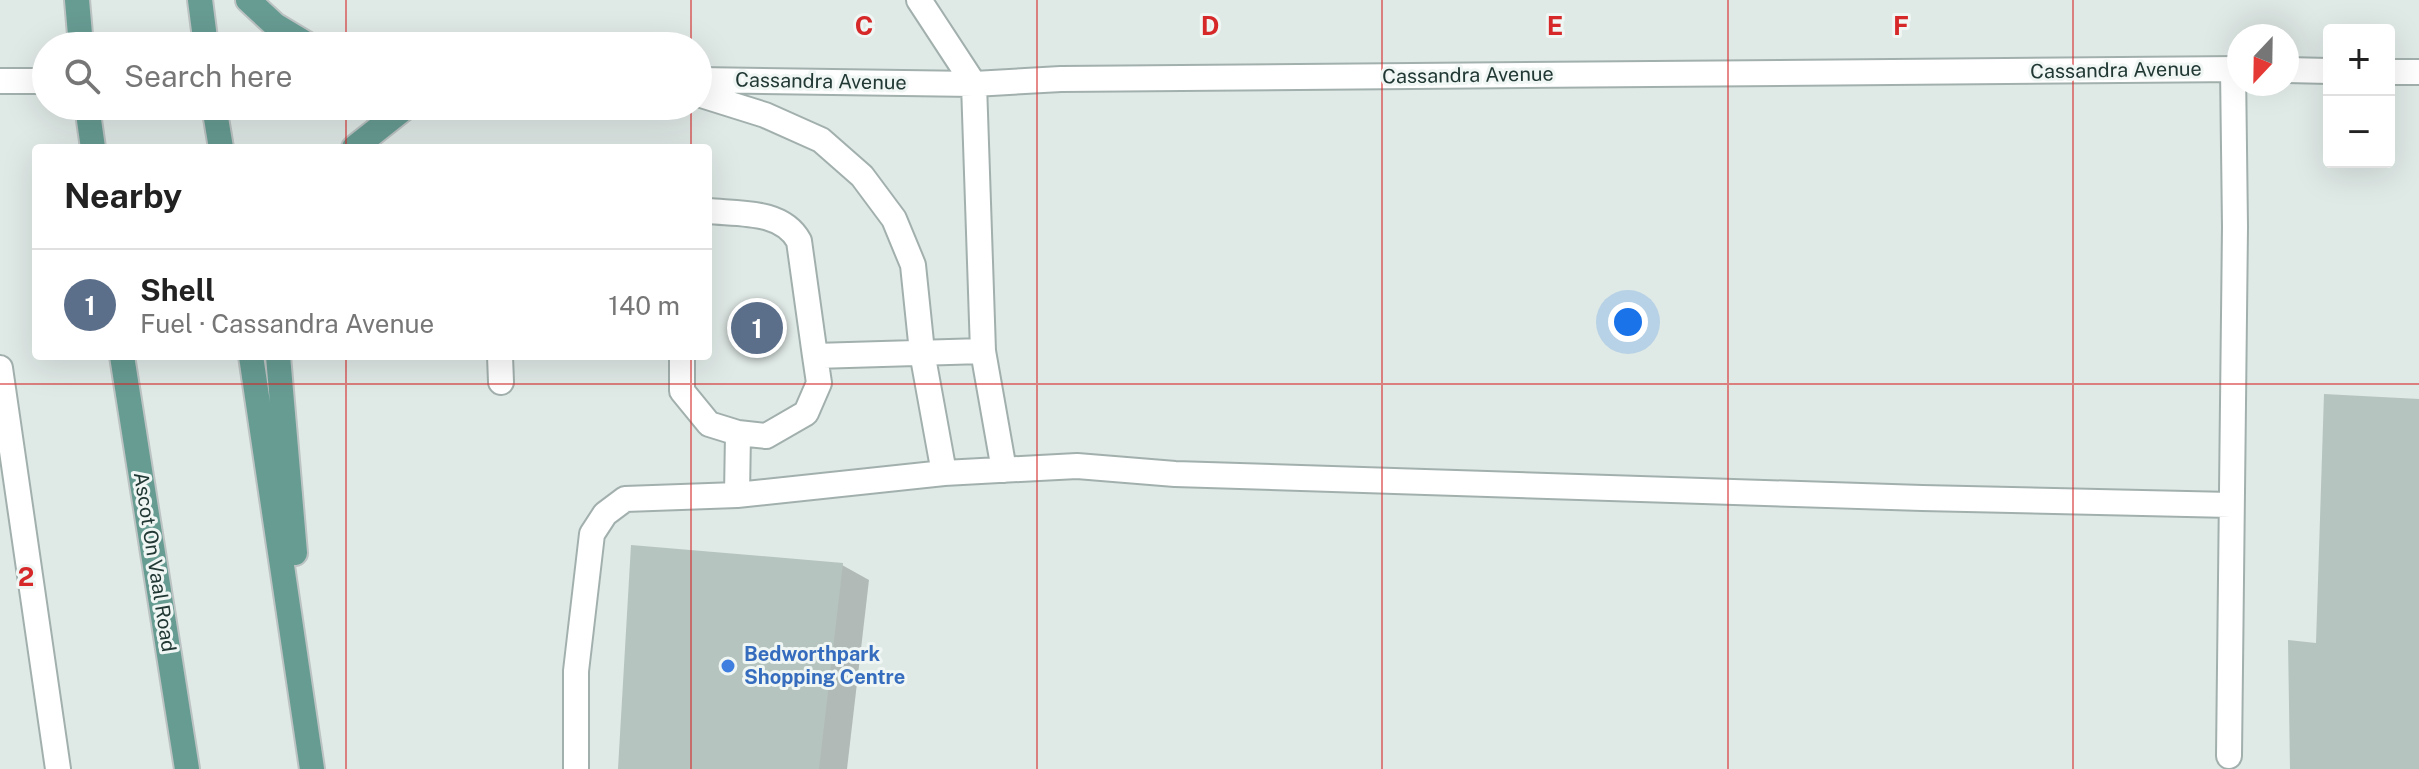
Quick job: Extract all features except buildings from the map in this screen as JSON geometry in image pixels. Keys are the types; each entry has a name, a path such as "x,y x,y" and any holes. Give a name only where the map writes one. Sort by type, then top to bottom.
{"main road":[{"path":"77,0 80,32"},
{"path":"200,0 204,32"},
{"path":"248,0 287,32"},
{"path":"89,120 92,144"},
{"path":"216,120 220,144"},
{"path":"359,144 389,120"},
{"name":"Ascot On Vaal Road","path":"123,360 187,769"},
{"path":"252,360 313,769"},
{"path":"278,360 313,769"}],"street":[{"path":"919,0 974,84 983,351 1004,470"},
{"name":"Cassandra Avenue","path":"712,80 974,84 1077,79 2227,69"},
{"path":"2299,70 2323,71"},
{"path":"2395,72 2419,72"},
{"path":"0,81 32,81"},
{"path":"2229,756 2236,96"},
{"path":"712,98 765,115 821,140 862,176 894,219 913,265 922,352 944,473"},
{"path":"682,360 682,391 709,424 738,433 766,436 806,413 819,383 799,241 793,230 783,222 766,216 712,211"},
{"path":"815,356 983,351"},
{"path":"500,360 501,382"},
{"path":"0,368 58,769"},
{"path":"737,495 738,433"},
{"path":"576,769 576,671 592,534 605,514 625,499 737,495 944,473 1077,466 1175,474 2231,505"}],"place":[{"name":"Shell","path":"757,328"},
{"name":"Bedworthpark Shopping Centre","path":"728,666"}]}
